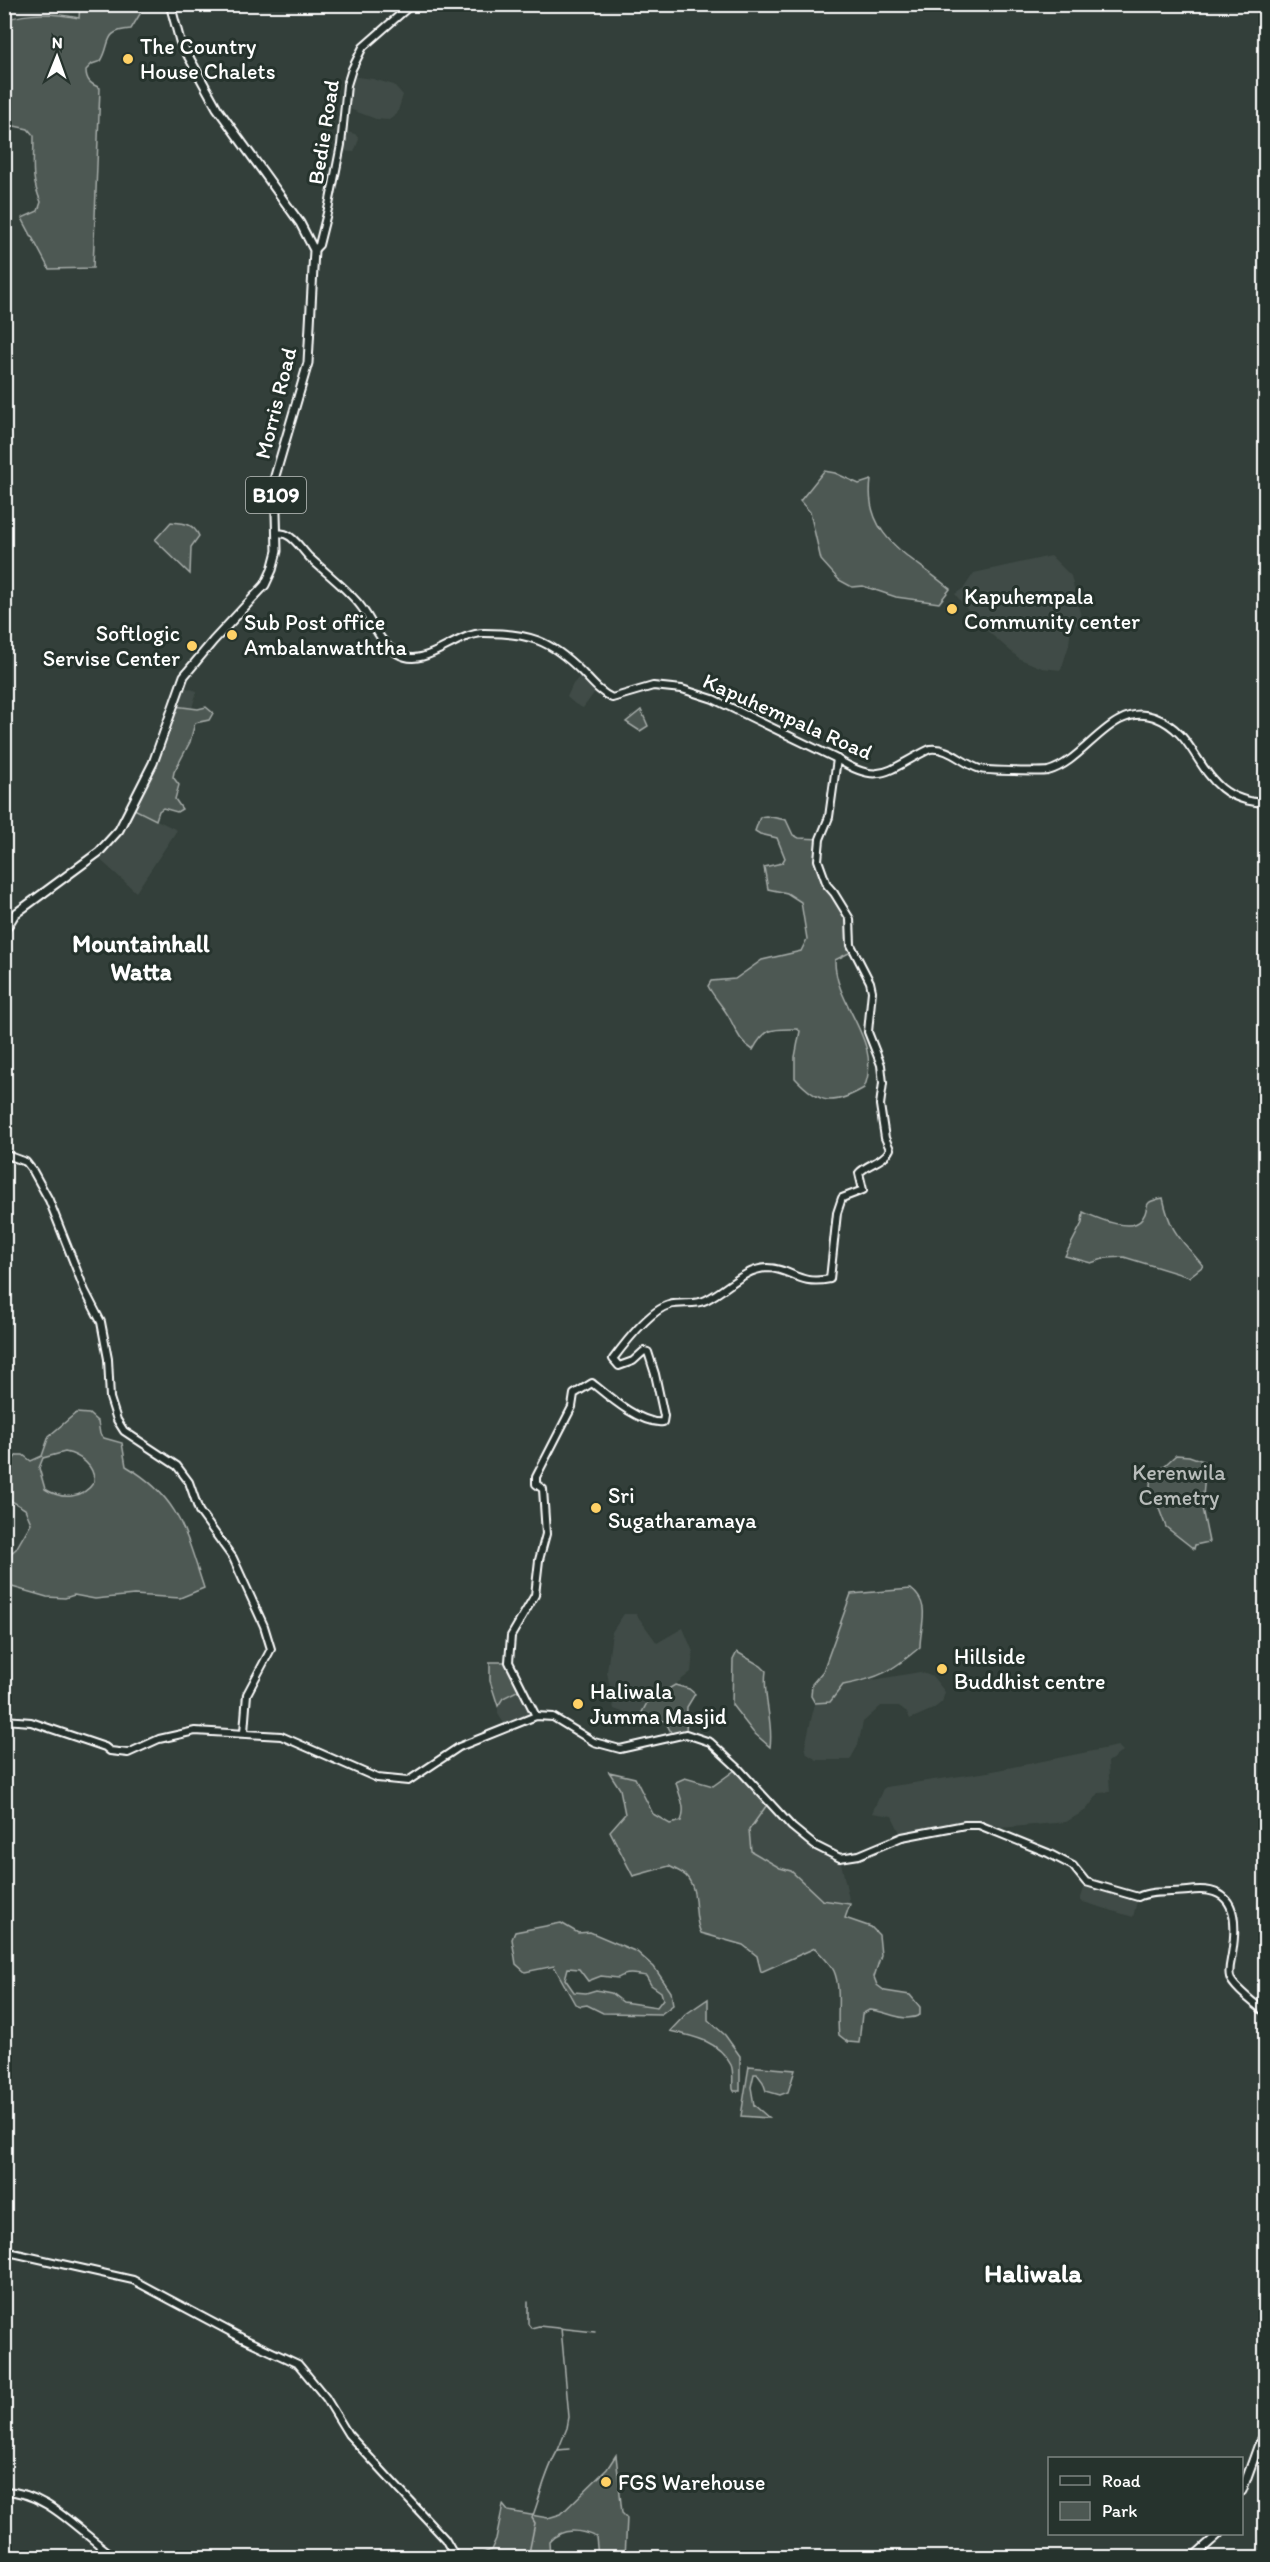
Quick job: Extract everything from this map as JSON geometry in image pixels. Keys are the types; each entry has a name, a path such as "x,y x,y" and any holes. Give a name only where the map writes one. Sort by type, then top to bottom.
{"main road":[{"path":"170,4 180,41 216,108 300,223 314,250"},
{"name":"Morris Road","path":"4,933 15,914 99,852 119,830 153,763 184,676 265,585 272,570 278,533 275,476 308,363 314,250"},
{"path":"1243,2487 1259,2444 1266,2433"},
{"path":"1192,2558 1218,2535"}],"street":[{"name":"Bedie Road","path":"314,250 319,245 330,205 341,144 346,85 352,69 363,47 412,4"},
{"name":"Kapuhempala Road","path":"278,533 287,535 337,580 360,605 380,638 400,656 413,658 422,656 460,638 484,633 540,640 560,651 597,689 612,698 653,686 682,689 713,699 853,769 879,775 930,748 949,751 979,769 1047,771 1062,765 1124,717 1144,715 1156,718 1188,744 1211,780 1226,793 1234,798 1266,803"},
{"path":"536,1716 509,1662 509,1656 512,1636 535,1595 539,1560 546,1534 543,1489 536,1484 536,1477 572,1407 574,1394 592,1383 626,1409 657,1423 663,1422 664,1416 648,1352 644,1351 633,1361 619,1366 613,1359 652,1316 669,1305 705,1301 751,1272 765,1268 776,1269 801,1280 817,1282 830,1279 837,1213 842,1198 863,1190 864,1183 860,1181 859,1173 868,1165 877,1163 890,1149 885,1138 879,1105 884,1083 881,1065 868,1032 872,991 870,982 851,945 850,919 827,885 818,860 820,839 829,817 837,759"},
{"path":"4,1116 4,1144"},
{"path":"4,1154 26,1162 33,1171 69,1246 85,1291 101,1322 108,1359 110,1398 120,1426 177,1466 189,1482 199,1511 233,1558 269,1638 271,1649 247,1694 244,1732"},
{"path":"4,1720 31,1722 105,1747 110,1752 128,1753 159,1739 195,1731 244,1732 281,1736 377,1778 408,1781 459,1747 536,1716 559,1720 594,1742 620,1749 686,1734 710,1742 738,1768 792,1827 814,1845 840,1858 859,1855 902,1837 965,1825 979,1825 1048,1853 1073,1866 1086,1882 1138,1897 1146,1894 1193,1890 1215,1891 1226,1898 1236,1920 1229,1975 1233,1985 1266,2013"},
{"path":"4,2251 133,2280 242,2338 298,2364 326,2398 348,2434 445,2539 456,2558"},
{"path":"4,2491 17,2491 45,2504 117,2558"}],"shaded area":[{"path":"349,76 394,85 403,95 397,114 389,120 376,119 344,107"},
{"path":"342,131 355,134 359,139 354,152 340,151"},
{"path":"1051,556 1071,576 1081,617 1078,625 1071,624 1069,645 1061,670 1042,668 1020,659 979,624 955,594 964,588 974,573"},
{"path":"583,673 597,689 583,708 567,697 573,684"},
{"path":"180,686 197,691 192,708 174,706"},
{"path":"132,808 177,830 136,892 94,854 99,852"},
{"path":"624,1614 636,1614 657,1643 683,1628 693,1652 691,1672 666,1692 648,1701 639,1718 614,1709 607,1672 612,1632"},
{"path":"920,1672 933,1677 945,1692 942,1702 933,1709 910,1719 907,1712 899,1706 881,1706 863,1722 858,1745 850,1760 817,1760 807,1754 805,1746 815,1703 830,1702 843,1685"},
{"path":"521,1689 536,1716 507,1728 498,1714 498,1706 503,1698"},
{"path":"1118,1746 1123,1751 1108,1762 1110,1792 1099,1793 1086,1810 1066,1822 990,1829 965,1825 902,1837 892,1816 872,1813 886,1787 988,1772"},
{"path":"769,1802 814,1845 840,1858 850,1904 822,1900 791,1872 751,1851 749,1830"},
{"path":"1086,1882 1138,1897 1133,1917 1080,1901"}],"green space":[{"path":"80,5 141,5 140,14 131,29 112,35 101,61 92,64 86,70 90,82 100,88 93,268 49,269 22,218 38,211 41,202 34,177 34,136 28,129 5,124 5,20 42,14 79,18"},
{"path":"824,471 835,473 859,484 871,480 871,500 875,517 882,531 893,544 950,589 939,603 896,597 863,586 852,587 839,580 821,560 810,512 800,501"},
{"path":"171,522 191,526 199,536 191,547 190,574 155,540"},
{"path":"174,706 198,709 206,707 213,713 209,720 195,723 190,742 174,772 173,777 179,785 175,799 182,809 177,812 163,808 159,811 156,820 132,808"},
{"path":"641,710 648,726 640,731 626,722"},
{"path":"760,817 786,820 793,835 799,838 820,839 822,872 850,921 853,951 835,960 842,992 868,1054 868,1071 864,1088 844,1098 827,1100 820,1098 795,1078 795,1057 800,1031 788,1029 770,1031 761,1037 753,1050 741,1040 728,1015 708,986 711,981 735,979 762,960 801,951 807,939 801,902 787,893 768,889 764,867 782,863 785,858 777,838 755,831"},
{"path":"1163,1198 1173,1228 1203,1266 1189,1277 1124,1257 1106,1258 1091,1263 1065,1256 1082,1223 1083,1212 1113,1223 1130,1225 1142,1219 1148,1203"},
{"path":"76,1413 89,1414 98,1422 100,1434 104,1438 122,1443 126,1466 158,1491 178,1518 204,1588 180,1598 134,1595 95,1599 74,1595 65,1598 47,1597 5,1585 5,1558 16,1549 31,1523 25,1509 5,1497 5,1472 13,1468 12,1461 17,1455 23,1455 31,1461 42,1456 49,1436","holes":["65,1452 86,1462 92,1471 94,1482 84,1492 72,1496 58,1495 45,1489 39,1468 43,1458"]},
{"name":"Kerenwila Cemetry","path":"1176,1455 1189,1456 1206,1462 1202,1508 1209,1542 1195,1545 1194,1549 1166,1527 1150,1485 1151,1478"},
{"path":"911,1589 917,1595 923,1609 920,1647 885,1672 843,1685 830,1702 815,1703 811,1696 812,1684 823,1671 851,1594"},
{"path":"737,1652 766,1671 765,1681 771,1728 770,1747 753,1732 732,1705 733,1660"},
{"path":"490,1662 509,1662 521,1689 503,1698 498,1706 490,1681"},
{"path":"675,1685 689,1689 695,1694 687,1707 686,1734 673,1736 665,1721 639,1718 648,1701"},
{"path":"738,1768 769,1802 749,1830 751,1851 780,1868 791,1871 822,1900 850,1904 845,1918 871,1927 879,1935 881,1955 874,1977 877,1985 885,1991 910,1995 920,2007 920,2015 907,2018 869,2010 862,2014 859,2043 848,2042 839,2035 838,1986 834,1971 815,1948 761,1972 757,1956 743,1945 701,1933 693,1889 684,1875 669,1866 633,1876 610,1831 625,1814 620,1789 609,1772 635,1778 653,1814 670,1824 681,1821 683,1816 683,1806 676,1782 685,1778 713,1786"},
{"path":"561,1923 578,1933 590,1932 637,1952 654,1967 671,1992 673,2005 661,2014 603,2013 587,2005 575,2004 554,1966 525,1972 516,1964 512,1939 515,1932","holes":["568,1968 579,1969 588,1981 601,1976 618,1978 628,1974 646,1976 651,1985 661,1992 663,1999 657,2007 623,2002 611,1993 596,1990 586,1993 574,1992 565,1979"]},
{"path":"708,1999 708,2020 725,2035 740,2056 740,2091 733,2089 732,2067 720,2050 705,2041 670,2031 686,2014"},
{"path":"749,2066 795,2070 788,2092 780,2095 766,2091 763,2082 757,2074 754,2074 751,2087 754,2105 769,2118 741,2116"},
{"path":"616,2455 622,2513 627,2518 625,2557 598,2557 596,2537 583,2532 571,2531 559,2534 549,2542 550,2557 456,2558 479,2555 491,2550 496,2539 503,2505 508,2511 548,2518 561,2514 607,2469"}],"waterway":[{"path":"528,2302 528,2324 531,2328 539,2326 595,2332"},
{"path":"558,2450 569,2417 561,2328"},
{"path":"528,2558 535,2523 532,2518 546,2475 558,2450 569,2449"}],"place":[{"name":"The Country House Chalets","path":"128,59"},
{"name":"Kapuhempala Community center","path":"952,609"},
{"name":"Sub Post office Ambalanwaththa","path":"232,635"},
{"name":"Softlogic Servise Center","path":"192,646"},
{"name":"Sri Sugatharamaya","path":"596,1508"},
{"name":"Hillside Buddhist centre","path":"942,1669"},
{"name":"Haliwala Jumma Masjid","path":"578,1704"},
{"name":"FGS Warehouse","path":"606,2482"}],"district":[{"name":"Mountainhall Watta","path":"141,958"},
{"name":"Haliwala","path":"1033,2273"}]}
